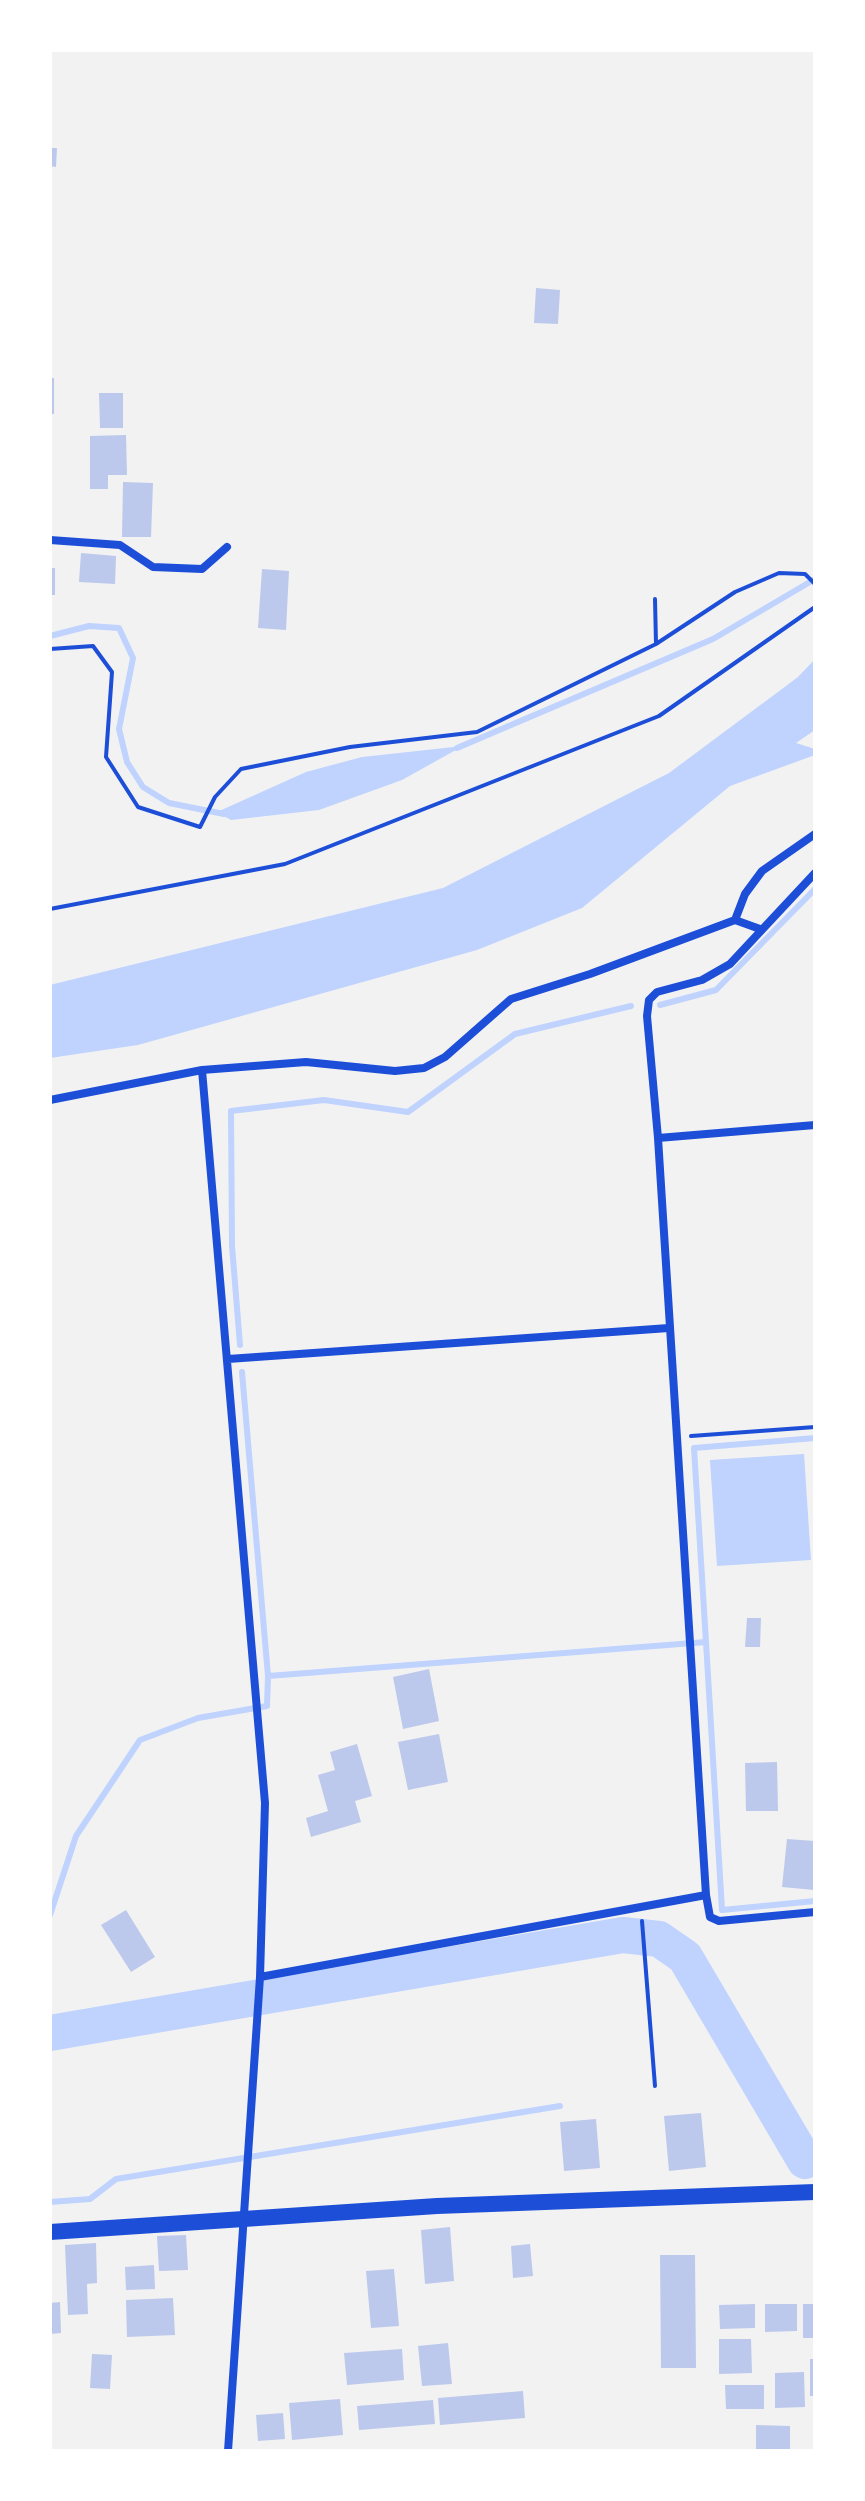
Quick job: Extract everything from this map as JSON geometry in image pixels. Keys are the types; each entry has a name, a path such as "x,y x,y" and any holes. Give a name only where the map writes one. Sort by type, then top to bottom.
{"main road":[{"path":"50,2232 243,2217 815,2193"}],"street":[{"path":"50,540 120,545 153,567 202,569 227,547"},
{"path":"735,920 745,894 762,871 815,834"},
{"path":"815,873 730,964 702,980 657,992 649,1000 647,1016 658,1138 706,1895 710,1917 719,1921 815,1912"},
{"path":"50,1100 202,1070 306,1062 395,1071 424,1068 445,1057 511,999 590,974 735,920 760,929"},
{"path":"202,1070 265,1803 260,1977 228,2451"},
{"path":"658,1138 815,1125"},
{"path":"228,1359 669,1328"},
{"path":"260,1977 706,1895"}],"path":[{"path":"50,649 93,646 112,672 106,757 138,807 200,827 215,797 241,769 350,747 477,732 656,644 735,592 779,573 805,574 815,584"},
{"path":"655,599 656,644"},
{"path":"50,909 285,864 372,830 659,716 815,607"},
{"path":"676,1437 815,1428"},
{"path":"643,1928 655,2086"}],"water":[{"path":"815,659 815,730 796,743 815,749 815,755 730,786 582,908 477,950 138,1045 50,1058 50,985 443,888 669,773 798,677"},
{"path":"463,746 402,780 319,810 231,820 217,812 306,772 362,757"},
{"path":"804,1454 811,1560 717,1566 710,1460"}],"building":[{"path":"50,148 57,148 56,167 50,166"},
{"path":"536,288 560,290 558,324 534,323"},
{"path":"50,378 54,378 54,414 50,414"},
{"path":"99,393 123,393 123,428 100,428"},
{"path":"126,435 127,475 108,475 108,489 90,489 90,436"},
{"path":"123,482 153,483 151,537 122,537"},
{"path":"81,553 116,556 115,584 79,582"},
{"path":"50,568 55,568 55,595 50,595"},
{"path":"262,569 289,571 286,630 258,628"},
{"path":"747,1618 761,1618 760,1647 745,1647"},
{"path":"429,1669 439,1721 403,1729 393,1677"},
{"path":"439,1734 448,1782 408,1790 398,1742"},
{"path":"357,1744 372,1796 355,1801 361,1822 311,1837 306,1818 328,1811 318,1775 335,1770 330,1752"},
{"path":"777,1762 778,1811 746,1811 745,1763"},
{"path":"787,1839 815,1841 814,1890 782,1887"},
{"path":"126,1910 155,1957 131,1972 101,1925"},
{"path":"701,2113 706,2167 669,2171 664,2116"},
{"path":"596,2119 600,2168 564,2171 560,2122"},
{"path":"450,2227 454,2281 425,2284 421,2230"},
{"path":"186,2235 188,2270 159,2271 157,2236"},
{"path":"96,2243 97,2283 87,2284 88,2314 68,2315 65,2245"},
{"path":"530,2244 533,2276 513,2278 511,2246"},
{"path":"660,2255 695,2255 696,2368 661,2368"},
{"path":"154,2265 155,2289 126,2290 125,2267"},
{"path":"394,2269 399,2326 371,2328 366,2271"},
{"path":"173,2298 175,2335 127,2337 126,2300"},
{"path":"60,2302 61,2333 50,2334 50,2303"},
{"path":"755,2304 755,2328 720,2329 719,2305"},
{"path":"765,2304 797,2304 797,2331 765,2332"},
{"path":"803,2304 815,2304 815,2338 803,2338"},
{"path":"719,2339 751,2339 752,2373 719,2374"},
{"path":"448,2343 452,2384 422,2386 418,2346"},
{"path":"402,2349 404,2380 347,2385 344,2353"},
{"path":"92,2354 112,2355 110,2389 90,2388"},
{"path":"810,2359 815,2359 815,2396 810,2396"},
{"path":"804,2372 805,2407 775,2408 775,2373"},
{"path":"725,2385 764,2385 764,2409 726,2409"},
{"path":"523,2391 525,2418 440,2425 438,2398"},
{"path":"340,2399 343,2435 292,2440 289,2403"},
{"path":"433,2400 435,2424 359,2430 357,2406"},
{"path":"283,2413 285,2439 258,2441 256,2415"},
{"path":"756,2425 790,2426 790,2450 756,2450"}],"waterway":[{"path":"457,748 713,639 815,579"},
{"path":"50,636 89,626 119,628 133,658 119,729 127,762 143,787 169,803 224,814"},
{"path":"660,1005 716,990 815,889"},
{"path":"240,1345 232,1246 231,1111 324,1100 408,1112 515,1034 631,1006"},
{"path":"242,1372 268,1676"},
{"path":"50,1915 76,1836 140,1740 198,1718 267,1706 268,1676 706,1642 694,1448 815,1438"},
{"path":"706,1642 722,1910 815,1901"},
{"path":"50,2033 623,1935 659,1939 685,1957 805,2161"},
{"path":"50,2202 90,2199 116,2179 560,2106"}]}
